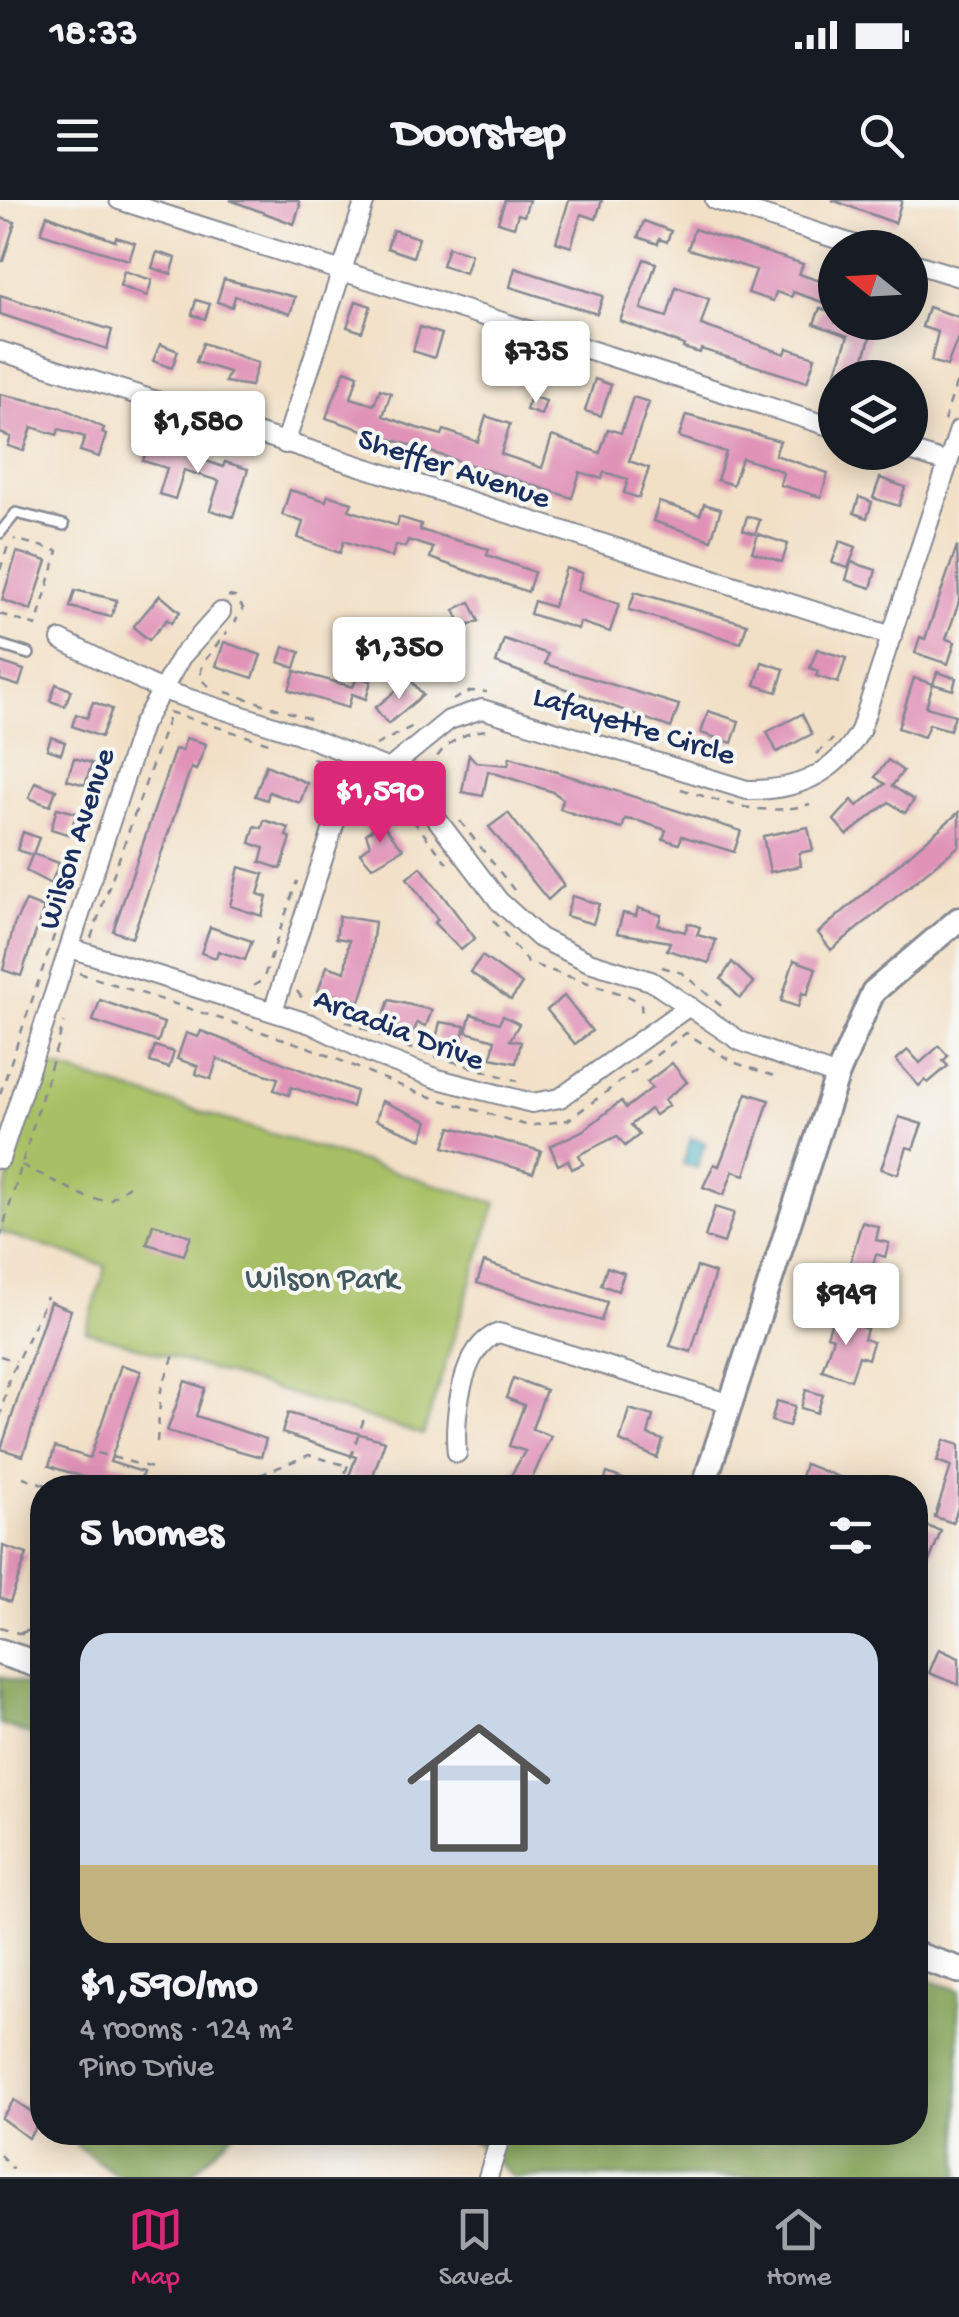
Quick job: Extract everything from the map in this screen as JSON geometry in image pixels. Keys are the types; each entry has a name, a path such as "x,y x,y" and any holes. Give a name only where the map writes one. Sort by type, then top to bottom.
{"main road":[{"path":"0,1652 30,1662"},
{"path":"928,1960 959,1970"}],"street":[{"path":"119,200 818,423"},
{"path":"285,444 365,200"},
{"path":"715,200 818,233"},
{"path":"928,268 959,277"},
{"name":"Sheffer Avenue","path":"0,351 892,636"},
{"path":"892,636 959,430"},
{"path":"928,457 948,464"},
{"name":"Wilson Avenue","path":"0,1159 155,698 221,612"},
{"name":"Lafayette Circle","path":"388,769 448,720 482,709 747,790 773,791 799,785 833,766 860,731 892,636"},
{"path":"62,640 155,698 299,734 388,769 413,788 499,901 540,938 590,962 651,981 740,1041 837,1076"},
{"path":"273,1010 356,758"},
{"path":"708,1475 837,1076 874,992 959,919"},
{"name":"Arcadia Drive","path":"70,948 273,1010 438,1079 532,1103 560,1098 689,1006"},
{"path":"457,1453 453,1418 474,1355 482,1342 499,1333 731,1404"},
{"path":"488,2177 498,2145"}],"lane":[{"path":"0,533 16,514 64,526"},
{"path":"0,645 29,654"}],"path":[{"path":"0,570 10,539 58,551 36,626 0,614"},
{"path":"155,698 272,744"},
{"path":"434,786 428,772 432,761 466,734 499,731"},
{"path":"306,755 350,778 390,791 456,874"},
{"path":"668,784 743,808 780,812 810,804"},
{"path":"456,815 523,902"},
{"path":"251,988 263,980 299,875"},
{"path":"492,918 528,963 642,1003 640,1024"},
{"path":"646,962 682,974 732,1016"},
{"path":"297,991 301,1002 317,1009"},
{"path":"333,1016 414,1050 521,1082"},
{"path":"21,1165 88,1198 108,1201 128,1186"},
{"path":"0,1418 8,1378 47,1297"},
{"path":"157,1442 160,1390 174,1354"},
{"path":"0,1356 17,1362"},
{"path":"345,1475 366,1413"},
{"path":"98,1453 152,1468"},
{"path":"260,1475 309,1455 348,1466"},
{"path":"23,1476 30,1479"},
{"path":"0,1628 30,1637"},
{"path":"20,1634 30,1630"},
{"path":"0,2155 12,2168"}],"green space":[{"name":"Wilson Park","path":"42,1063 496,1203 423,1435 86,1331 106,1266 0,1232 0,1208"},
{"path":"0,1676 30,1686 30,1735 0,1724"},
{"path":"928,1980 959,1990 959,2177 513,2177 478,2145 928,2145"},
{"path":"76,2145 221,2145 189,2177 119,2177"}],"water":[{"path":"691,1138 705,1142 697,1168 683,1164"}],"building":[{"path":"230,200 298,200 300,205 294,224"},
{"path":"505,200 529,200 524,216 518,214 514,227 498,222"},
{"path":"569,200 602,200 596,219 581,214 571,247 556,242"},
{"path":"832,200 902,200 895,223"},
{"path":"47,215 115,241 116,237 135,243 129,260 41,233"},
{"path":"0,218 15,222 3,261 0,261"},
{"path":"644,221 671,231 667,242 659,239 658,244 638,237"},
{"path":"694,229 803,264 799,274 818,280 818,301 793,292 792,297 776,292 773,301 748,293 756,270 688,249"},
{"path":"393,230 419,238 413,257 387,248"},
{"path":"448,247 471,254 465,273 442,265"},
{"path":"157,252 176,258 171,274 152,268"},
{"path":"644,259 656,263 641,309 667,317 676,287 709,299 701,325 785,354 787,348 815,357 807,382 701,349 700,353 683,348 684,345 620,321"},
{"path":"515,268 603,296 597,314 510,287"},
{"path":"124,271 152,280 147,296 120,286"},
{"path":"224,279 295,297 290,314 235,296 232,307 217,302"},
{"path":"0,295 112,330 107,349 0,314"},
{"path":"196,300 210,304 205,319 192,315"},
{"path":"356,301 371,306 362,332 347,327"},
{"path":"928,307 959,317 959,335 947,366 931,361 938,332 928,329"},
{"path":"420,327 442,334 434,358 413,351"},
{"path":"847,340 869,340 864,358 869,360 840,360"},
{"path":"203,343 258,363 251,386 225,382 229,372 196,362"},
{"path":"160,344 178,351 172,368 153,361"},
{"path":"504,356 543,362 535,388 498,376"},
{"path":"345,370 358,375 351,398 374,405 380,389 391,393 383,416 417,428 442,435 444,430 478,442 486,416 510,424 501,454 542,468 552,436 600,453 608,429 621,433 633,397 649,402 629,461 649,468 639,498 624,493 628,479 604,472 602,479 580,472 572,498 326,418"},
{"path":"595,379 611,385 601,416 585,411"},
{"path":"0,394 61,407 104,428 102,433 106,435 99,457 80,451 85,437 59,429 57,435 32,427 24,451 8,446 11,437 0,433"},
{"path":"531,396 546,401 541,415 526,410"},
{"path":"686,415 780,441 775,455 828,473 821,497 780,485 783,473 779,470 742,458 733,485 717,480 726,452 679,437"},
{"path":"149,441 223,467 225,462 248,469 233,517 210,510 219,481 184,470 175,499 159,494 167,468 143,461"},
{"path":"880,478 905,487 899,506 873,498"},
{"path":"290,490 326,501 328,495 352,503 349,510 397,526 399,517 421,524 420,530 489,549 487,555 534,572 528,592 430,558 433,548 408,540 405,547 396,545 392,557 344,541 340,553 298,538 303,522 282,515"},
{"path":"859,497 872,502 867,518 854,513"},
{"path":"659,502 700,515 704,504 721,509 711,540 653,521"},
{"path":"747,516 760,520 755,534 743,530"},
{"path":"758,534 788,544 782,562 752,552"},
{"path":"840,541 856,547 848,568 832,563"},
{"path":"957,546 959,602 946,639 955,642 948,664 915,653 920,637 925,639"},
{"path":"17,552 47,561 31,610 2,600"},
{"path":"851,562 876,570 871,588 846,580"},
{"path":"566,568 582,573 577,590 619,604 610,632 580,622 578,629 530,614 534,601 553,607"},
{"path":"75,590 117,600 111,617 70,607"},
{"path":"635,592 747,624 741,643 629,610"},
{"path":"160,595 180,612 171,623 167,619 149,640 133,627"},
{"path":"470,602 479,621 463,628 454,610"},
{"path":"504,639 548,654 545,664 679,705 671,728 496,663"},
{"path":"224,642 261,655 253,678 216,666"},
{"path":"447,642 460,670 442,679 428,650"},
{"path":"284,647 300,652 295,668 279,662"},
{"path":"817,649 846,658 838,683 816,676 818,671 810,668"},
{"path":"0,662 24,670 19,686 0,680"},
{"path":"762,662 784,669 777,692 755,685"},
{"path":"295,671 353,687 357,677 371,681 366,699 352,694 348,708 289,690"},
{"path":"937,672 956,678 953,690 933,684"},
{"path":"914,678 933,684 926,707 955,715 950,730 929,724 924,737 898,728"},
{"path":"410,679 423,695 388,724 375,708"},
{"path":"56,684 71,690 65,706 50,701"},
{"path":"93,702 112,709 101,737 72,726 76,714 87,718"},
{"path":"708,711 739,721 732,743 701,733"},
{"path":"802,714 812,734 777,752 767,732"},
{"path":"51,737 65,742 61,754 47,749"},
{"path":"186,738 206,744 196,770 191,768 132,938 113,931 175,749 182,751"},
{"path":"469,754 476,762 508,765 510,757 741,831 734,852 682,836 679,844 663,839 666,830 639,821 625,819 622,829 560,809 563,799 553,792 488,771 483,796 462,792"},
{"path":"74,758 92,763 85,785 67,780"},
{"path":"888,760 903,771 892,786 914,800 905,813 889,802 847,835 834,820 852,800 857,806 885,784 875,777"},
{"path":"266,765 307,783 300,803 269,792 267,800 255,796"},
{"path":"35,782 56,790 50,806 29,798"},
{"path":"57,808 76,813 70,835 51,829"},
{"path":"959,812 959,846 831,950 818,933"},
{"path":"508,813 564,885 548,900 489,827"},
{"path":"264,820 289,828 286,836 291,838 281,869 260,862 264,848 250,843 255,826 262,828"},
{"path":"381,822 403,849 372,867 360,853 370,845 366,834"},
{"path":"808,827 813,850 799,853 801,866 770,872 763,836"},
{"path":"23,832 39,838 33,854 59,863 51,884 26,871 32,855 17,850"},
{"path":"239,867 264,874 258,894 267,897 262,916 230,906"},
{"path":"421,867 475,938 461,950 434,923 438,920 407,878"},
{"path":"572,896 599,904 593,924 566,916"},
{"path":"26,901 44,908 21,976 3,970 14,925"},
{"path":"638,908 661,915 658,925 685,932 688,923 700,927 697,935 716,940 709,963 667,950 670,942 617,933 623,913 636,916"},
{"path":"339,916 375,922 368,977 360,1001 318,991 327,966 345,972 349,940 336,938"},
{"path":"210,927 252,941 245,960 218,951 216,958 201,953"},
{"path":"482,956 522,984 511,1000 470,972"},
{"path":"794,960 816,968 807,995 802,993 798,1007 781,1001"},
{"path":"732,962 754,983 740,998 721,979"},
{"path":"564,996 592,1031 575,1044 547,1010"},
{"path":"100,1000 164,1023 158,1042 93,1021"},
{"path":"389,1000 432,1010 426,1026 417,1023 414,1032 382,1022"},
{"path":"471,1014 499,1023 503,1016 519,1024 510,1040 521,1042 516,1063 491,1058 495,1040 466,1032"},
{"path":"440,1022 465,1026 460,1046 436,1039"},
{"path":"201,1031 356,1091 352,1107 291,1087 289,1095 274,1090 278,1078 217,1059 211,1079 196,1074 198,1066 177,1059 186,1033 198,1037"},
{"path":"155,1046 174,1052 169,1068 150,1062"},
{"path":"939,1046 948,1056 943,1061 948,1066 919,1086 896,1060 908,1050 920,1063"},
{"path":"672,1063 687,1082 664,1100 669,1105 655,1115 650,1109 631,1125 639,1135 625,1146 617,1136 579,1155 583,1164 572,1169 568,1160 558,1165 550,1146 584,1130 621,1101 626,1108 652,1088 647,1082"},
{"path":"747,1093 769,1100 745,1175 733,1171 724,1195 703,1187 714,1164 719,1166"},
{"path":"382,1101 428,1121 422,1139 376,1120"},
{"path":"899,1117 922,1124 913,1149 907,1147 898,1174 881,1169"},
{"path":"451,1127 541,1151 533,1173 444,1147"},
{"path":"715,1207 734,1213 724,1243 705,1237"},
{"path":"862,1222 879,1227 876,1240 889,1243 885,1257 876,1254 869,1279 847,1273"},
{"path":"153,1224 191,1236 184,1255 147,1244"},
{"path":"484,1262 607,1302 601,1321 477,1283"},
{"path":"607,1267 624,1273 618,1291 601,1285"},
{"path":"697,1267 715,1273 691,1352 670,1346"},
{"path":"50,1302 71,1310 23,1456 1,1449"},
{"path":"833,1318 867,1329 864,1339 873,1342 868,1359 859,1356 851,1380 822,1370 833,1338 827,1336"},
{"path":"121,1365 141,1371 110,1462 143,1472 142,1475 77,1475 49,1466 55,1447 90,1458"},
{"path":"513,1378 546,1390 532,1429 551,1436 534,1475 511,1475 525,1451 509,1446 524,1405 506,1398"},
{"path":"185,1381 205,1388 196,1416 266,1439 261,1457 167,1431"},
{"path":"806,1390 823,1395 817,1413 801,1408"},
{"path":"777,1401 795,1406 789,1426 771,1421"},
{"path":"629,1409 653,1416 648,1435 663,1440 657,1458 620,1441"},
{"path":"288,1413 385,1441 373,1475 349,1475 356,1457 282,1433"},
{"path":"944,1440 959,1445 959,1505 953,1523 935,1517 951,1466 937,1461"},
{"path":"805,1464 834,1475 802,1475"},
{"path":"928,1526 941,1531 928,1565"},
{"path":"3,1546 27,1554 10,1602 0,1598"},
{"path":"939,1649 959,1658 959,1685 929,1673"},
{"path":"14,2100 30,2111 30,2135 28,2138 1,2118"}]}
